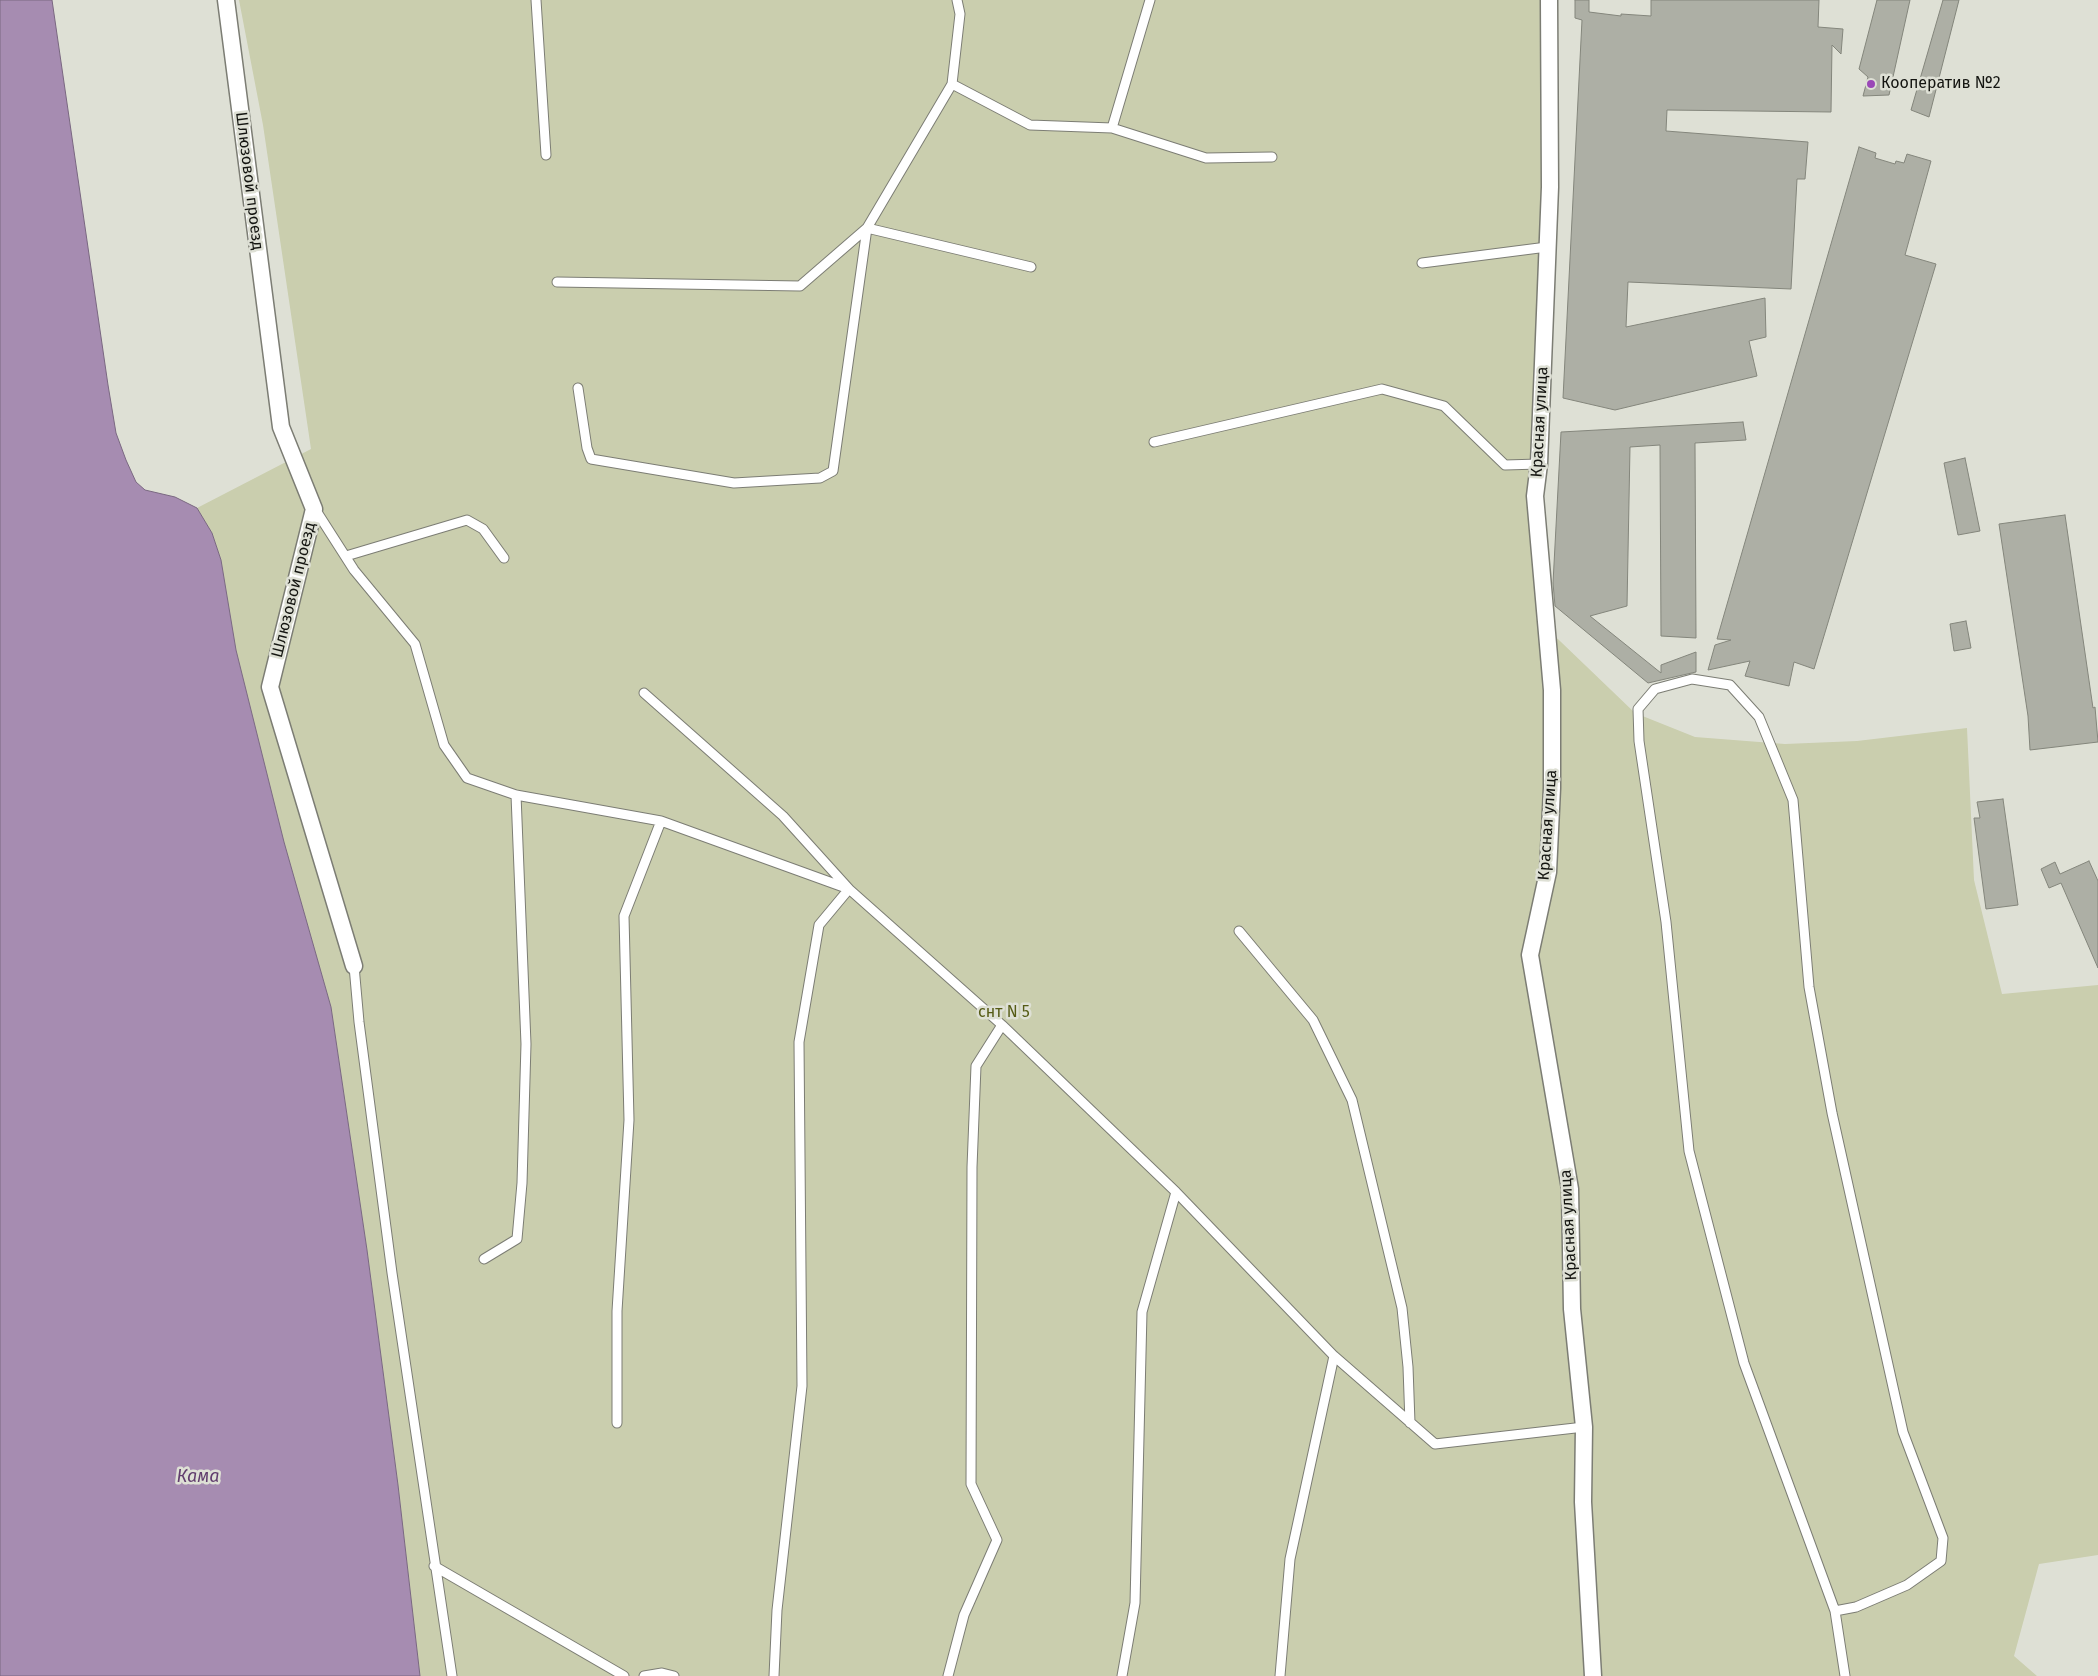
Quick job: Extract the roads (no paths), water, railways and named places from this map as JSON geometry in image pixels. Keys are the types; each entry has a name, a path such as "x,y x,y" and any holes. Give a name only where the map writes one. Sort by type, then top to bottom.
{"street":[{"name":"Шлюзовой проезд","path":"226,0 281,427 314,508 270,687 354,966"},
{"name":"Красная улица","path":"1549,0 1550,187 1539,464 1535,496 1552,690 1552,788 1548,872 1530,955 1570,1189 1572,1309 1584,1427 1583,1502 1593,1676"}],"lane":[{"path":"536,0 546,155"},
{"path":"557,282 800,286 867,228 952,84 960,14 957,0"},
{"path":"1112,128 1150,0"},
{"path":"952,84 1030,125 1112,128 1206,158 1272,157"},
{"path":"867,228 1031,267"},
{"path":"578,388 587,448 591,459 734,483 820,478 833,471 867,228"},
{"path":"1422,263 1547,247"},
{"path":"1154,442 1382,389 1444,406 1505,465 1539,464"},
{"path":"314,508 346,556 415,644 444,745 467,778 516,795 661,821 849,889"},
{"path":"346,556 467,520 483,529 504,558"},
{"path":"1835,1611 1856,1607 1908,1585 1941,1561 1943,1538 1903,1432 1832,1113 1809,987 1793,800 1760,717 1730,685 1692,679 1655,689 1638,709 1639,741 1666,922 1689,1151 1744,1363 1835,1611 1846,1676"},
{"path":"644,693 784,816 849,889 1002,1025 1176,1192 1334,1356 1435,1444 1584,1427"},
{"path":"484,1259 517,1239 522,1183 526,1044 516,795"},
{"path":"616,1423 617,1311 629,1120 624,916 661,821"},
{"path":"774,1676 777,1610 802,1386 799,1042 819,925 849,889"},
{"path":"1239,931 1313,1020 1352,1100 1402,1308 1408,1367 1410,1423"},
{"path":"354,966 359,1022 388,1244 434,1566 452,1676"},
{"path":"948,1676 964,1615 997,1540 971,1484 972,1167 976,1066 1002,1025"},
{"path":"1122,1676 1134,1603 1142,1312 1176,1192"},
{"path":"1280,1676 1290,1559 1334,1356"},
{"path":"434,1566 624,1676"},
{"path":"644,1676 662,1673 674,1676"}],"water":[{"name":"Кама","path":"0,0 52,0 108,385 116,433 126,460 136,482 145,490 175,497 197,508 212,533 221,560 236,650 284,842 331,1007 367,1250 398,1485 420,1676 0,1676"}],"place":[{"name":"Кооператив №2","path":"1871,84"}],"park label":[{"name":"снт N 5","path":"1004,1013"}]}
